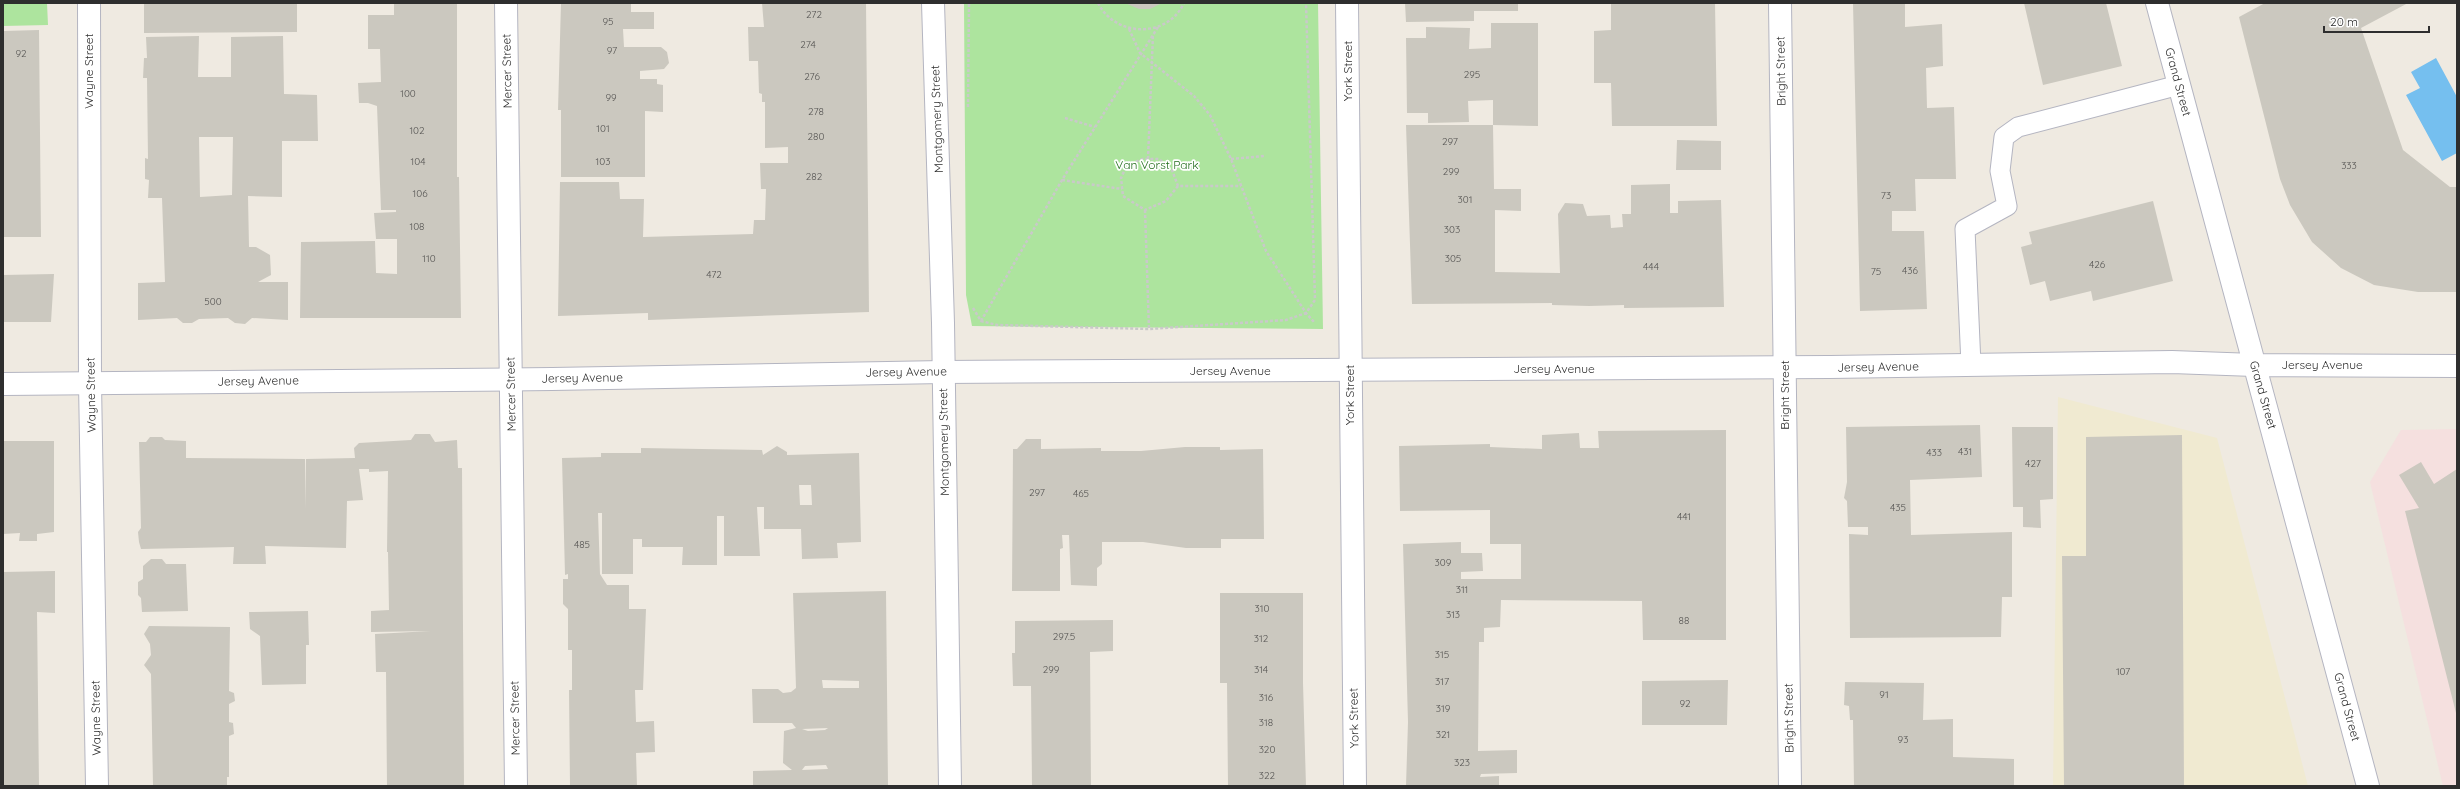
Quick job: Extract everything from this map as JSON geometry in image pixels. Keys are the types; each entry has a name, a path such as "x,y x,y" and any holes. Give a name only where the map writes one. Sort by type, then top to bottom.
{"street":[{"name":"Wayne Street","path":"89,3 90,383 97,786"},
{"name":"Mercer Street","path":"506,3 516,786"},
{"name":"Montgomery Street","path":"934,3 943,372 950,786"},
{"name":"York Street","path":"1347,3 1355,786"},
{"name":"Bright Street","path":"1780,3 1790,786"},
{"name":"Grand Street","path":"2157,3 2368,786"},
{"name":"Jersey Avenue","path":"3,384 511,379 943,372 1971,365 2172,362 2254,365 2457,366"}],"lane":[{"path":"1971,365 1965,229 2007,206 2000,171 2004,136 2018,127 2179,85"}],"path":[{"path":"1098,3 1102,11 1114,22 1129,29 1144,30 1158,27"},
{"path":"1184,3 1171,19 1158,27 1140,53 1062,180 981,321 997,325 1148,329 1286,320 1306,313 1315,300 1306,3"},
{"path":"1129,29 1140,53 1194,96 1210,115 1231,159 1266,251 1306,313 1314,322"},
{"path":"1148,159 1153,64 1153,33"},
{"path":"1066,118 1094,127"},
{"path":"1231,159 1265,156"},
{"path":"1145,210 1123,196 1121,178 1127,165 1148,159 1159,159 1172,170 1178,186"},
{"path":"1062,180 1122,189"},
{"path":"1178,186 1241,186"},
{"path":"1145,210 1166,201 1178,186"},
{"path":"1145,210 1148,329"}],"shaded area":[{"path":"2058,397 2217,438 2308,786 2053,786"},
{"path":"2457,429 2457,786 2443,786 2370,482 2401,430"}],"green space":[{"path":"3,3 47,3 48,25 3,26"},
{"name":"Van Vorst Park","path":"964,3 1318,3 1323,329 972,326 966,295"}],"water":[{"path":"2436,58 2457,97 2457,153 2442,161 2406,95 2420,88 2411,72"}],"building":[{"path":"144,3 297,3 297,32 144,33"},
{"path":"394,3 457,3 457,177 459,177 461,318 300,318 301,242 375,241 376,273 397,274 397,239 376,239 374,213 396,212 396,210 381,210 377,106 368,103 359,103 358,83 381,82 380,49 368,49 368,15 394,15"},
{"path":"561,3 631,3 631,12 654,12 654,29 623,29 624,47 661,47 667,52 669,63 664,69 640,71 640,79 657,79 657,84 663,85 663,112 645,111 645,177 561,177 561,110 558,110"},
{"path":"762,3 866,3 869,312 648,320 648,313 558,316 560,182 619,182 620,199 644,199 643,237 753,234 754,220 765,220 766,189 761,189 760,163 788,163 788,147 765,148 765,102 762,102 762,94 759,93 758,61 749,61 748,27 764,27"},
{"path":"1125,3 1162,3 1150,9 1139,9"},
{"path":"1405,3 1518,3 1518,11 1474,11 1474,21 1406,22"},
{"path":"1611,3 1715,3 1717,126 1612,126 1611,83 1594,83 1594,31 1611,30"},
{"path":"1853,3 1905,3 1905,27 1942,24 1943,66 1926,68 1927,108 1954,107 1956,179 1915,179 1916,211 1892,211 1892,231 1924,231 1927,309 1860,311"},
{"path":"2024,3 2106,3 2122,66 2043,85"},
{"path":"2265,3 2408,3 2361,28 2403,150 2450,187 2457,187 2457,292 2418,292 2374,285 2341,268 2312,242 2290,205 2280,179 2239,17"},
{"path":"1491,23 1538,23 1538,126 1493,125 1493,100 1468,101 1469,122 1428,123 1428,113 1407,113 1406,38 1426,38 1426,27 1470,28 1469,49 1491,48"},
{"path":"39,30 41,237 3,237 3,31"},
{"path":"199,36 198,77 231,77 231,37 283,36 284,94 317,95 318,141 282,141 282,197 248,196 249,247 256,247 270,255 271,275 258,282 288,282 288,320 252,318 245,324 235,323 228,318 199,319 192,323 183,323 177,318 138,320 138,283 165,282 162,198 148,198 149,180 145,179 145,158 148,159 147,78 143,78 144,58 147,58 146,37","holes":["199,137 233,137 232,195 200,197"]},
{"path":"1406,125 1493,125 1494,189 1521,189 1521,211 1495,210 1495,272 1560,273 1558,214 1565,203 1583,204 1587,216 1610,215 1611,228 1623,227 1622,214 1631,214 1631,185 1670,184 1670,213 1678,213 1678,201 1721,200 1724,307 1624,308 1624,305 1552,305 1552,303 1412,304"},
{"path":"1677,140 1721,141 1721,170 1676,170"},
{"path":"2153,201 2173,281 2093,301 2091,291 2050,301 2045,281 2030,285 2021,247 2032,244 2029,232"},
{"path":"54,274 51,322 3,322 3,275"},
{"path":"1980,425 1982,477 1910,480 1911,535 2012,532 2012,597 2002,597 2001,637 1850,638 1849,534 1868,535 1868,527 1848,527 1847,501 1844,498 1847,482 1846,427"},
{"path":"2012,427 2053,427 2053,499 2040,500 2041,528 2023,527 2023,507 2013,507"},
{"path":"1726,430 1726,640 1643,640 1642,601 1501,600 1500,627 1484,628 1484,642 1479,642 1478,751 1517,750 1517,773 1481,774 1480,777 1499,776 1499,786 1406,786 1408,722 1403,544 1461,542 1461,553 1482,553 1483,571 1461,572 1461,579 1521,579 1521,544 1490,544 1490,510 1400,511 1399,446 1490,444 1490,447 1542,449 1542,435 1579,433 1580,448 1599,448 1598,431"},
{"path":"415,434 430,434 435,442 457,440 458,468 462,468 464,786 387,786 386,672 376,672 375,634 431,631 371,632 371,611 389,610 388,471 369,472 369,469 359,469 363,500 347,501 346,548 265,546 266,564 233,564 234,547 141,549 138,532 141,528 139,442 146,442 150,437 162,437 165,440 186,441 186,458 305,459 305,509 306,459 355,458 354,448 359,443 411,440"},
{"path":"2182,435 2184,786 2064,786 2062,556 2086,556 2086,437"},
{"path":"1026,439 1041,439 1041,449 1101,448 1101,451 1141,451 1185,447 1220,447 1220,450 1263,449 1264,539 1221,539 1221,548 1186,548 1143,542 1102,542 1102,564 1097,568 1097,586 1071,585 1069,535 1062,535 1063,548 1060,549 1060,591 1012,591 1013,449 1017,449"},
{"path":"3,441 54,441 54,532 37,534 37,541 19,541 20,533 3,534"},
{"path":"777,446 787,452 787,455 859,453 861,542 837,543 838,558 802,559 801,529 764,529 764,507 757,507 760,556 724,556 724,516 717,516 717,565 682,565 683,547 642,547 642,539 633,539 633,574 602,574 602,513 598,513 600,574 607,585 629,585 629,609 646,609 643,690 635,690 636,722 654,721 655,752 636,753 637,786 570,786 569,690 572,690 572,650 568,650 568,609 563,604 563,579 568,579 568,574 565,575 562,458 601,457 601,453 641,453 641,448 762,450 763,455","holes":["799,485 811,485 812,505 800,505"]},
{"path":"2421,462 2434,484 2457,469 2457,717 2405,511 2419,508 2399,475"},
{"path":"151,559 162,559 166,564 186,564 188,611 142,612 141,598 138,595 138,582 143,579 143,566"},
{"path":"55,571 55,613 37,612 39,786 3,786 3,572"},
{"path":"886,591 888,786 753,786 753,771 792,770 783,763 784,731 796,728 792,723 753,723 752,689 778,689 783,693 791,692 796,688 793,593","holes":["822,680 859,681 859,688 823,688","828,728 825,730 808,731 802,729","826,765 828,769 802,770 805,766"]},
{"path":"1220,593 1303,593 1303,683 1306,786 1228,786 1227,683 1220,683"},
{"path":"308,611 309,645 306,645 306,684 262,685 260,636 250,629 249,612"},
{"path":"1113,620 1113,651 1090,652 1091,786 1032,786 1031,686 1013,686 1012,653 1015,653 1015,621"},
{"path":"149,626 230,627 229,691 234,693 235,701 229,704 229,722 233,723 234,734 229,736 229,777 227,777 227,786 153,786 151,674 144,665 151,655 150,644 144,634"},
{"path":"1728,680 1727,725 1642,725 1642,681"},
{"path":"1845,682 1924,683 1923,720 1953,719 1953,757 2014,759 2014,786 1854,786 1853,720 1850,720 1849,706 1844,705"}]}
